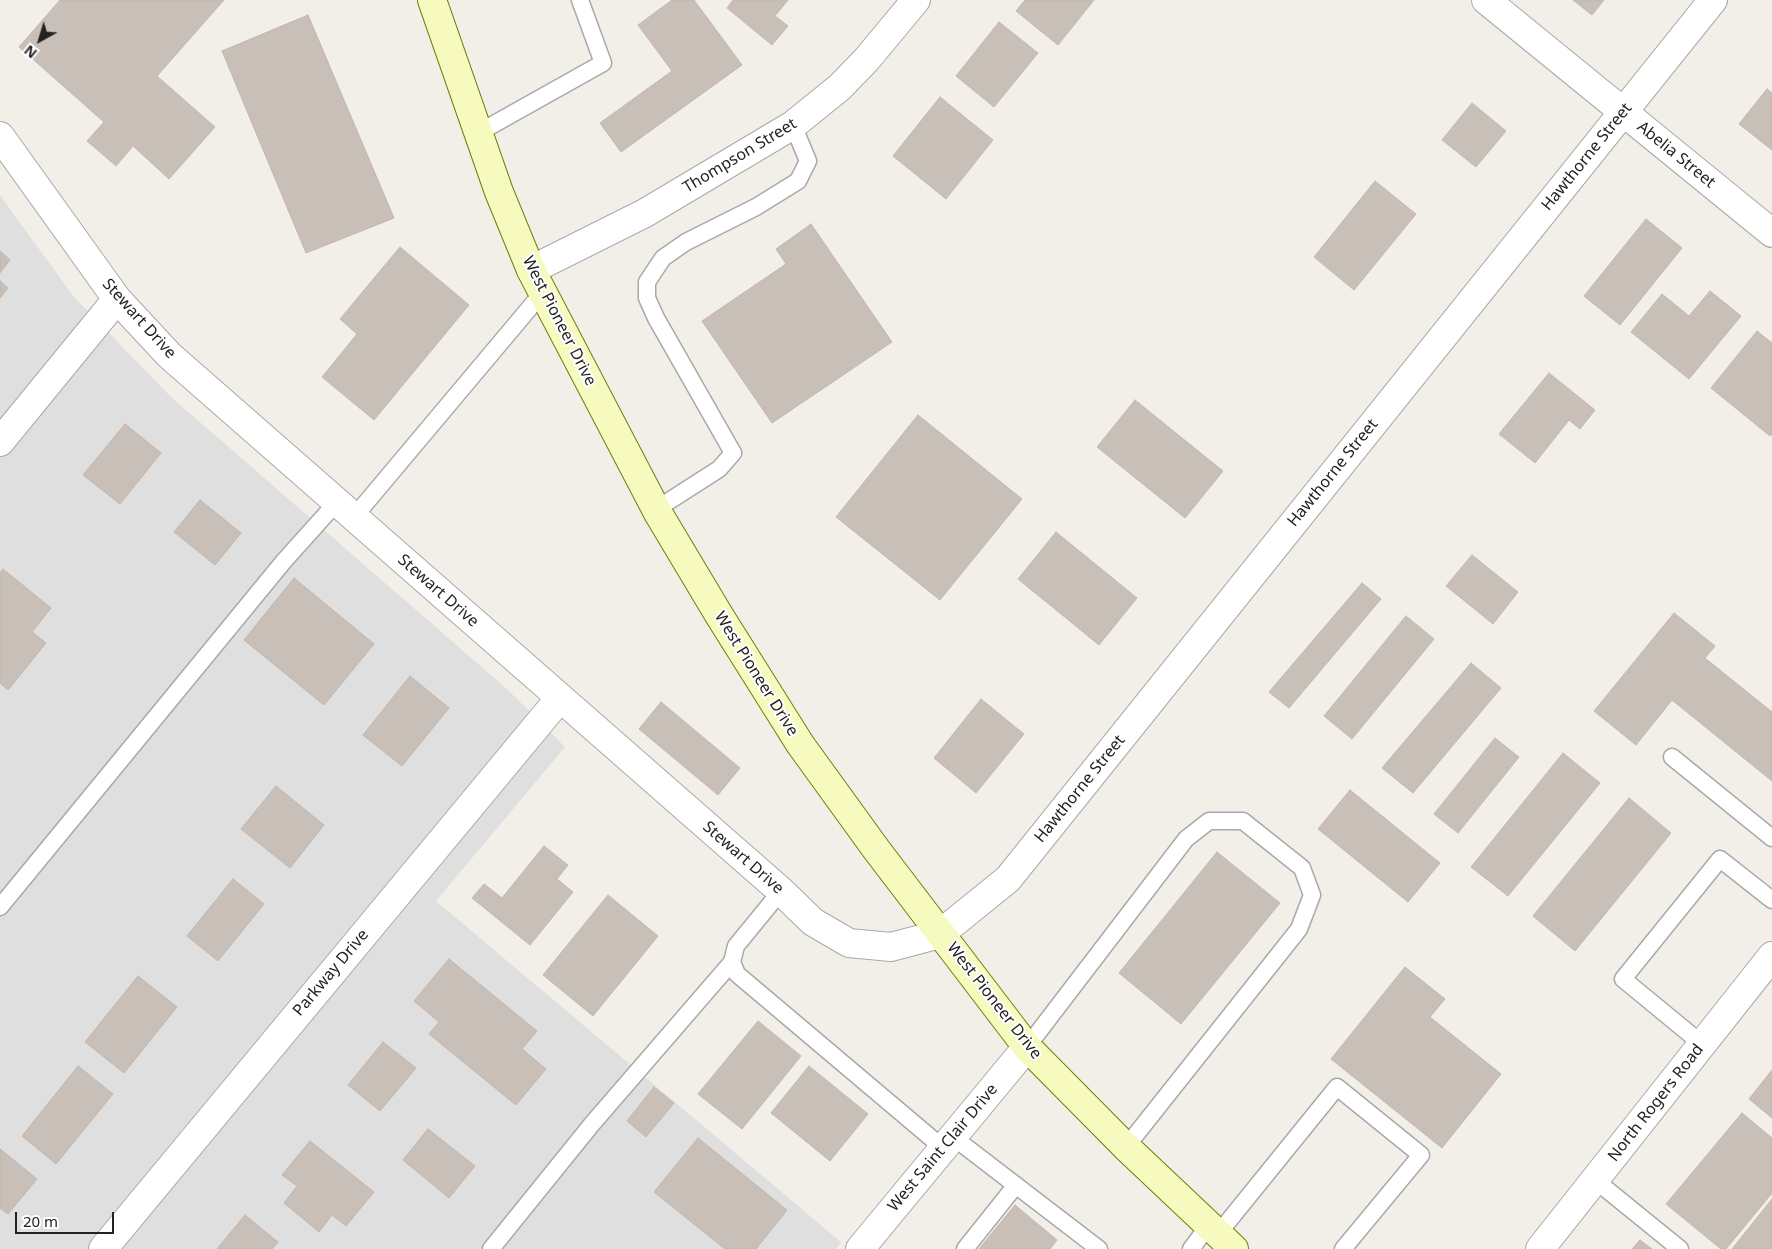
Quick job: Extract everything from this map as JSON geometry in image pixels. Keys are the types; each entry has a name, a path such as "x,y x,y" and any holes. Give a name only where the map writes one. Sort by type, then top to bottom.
{"main road":[{"name":"West Pioneer Drive","path":"432,0 499,192 537,281 655,510 800,744 876,849 1026,1047 1126,1147 1221,1236"}],"street":[{"name":"Thompson Street","path":"537,281 645,213 793,125 840,87 867,59 916,0"},
{"name":"Abelia Street","path":"1486,0 1772,233"},
{"name":"Hawthorne Street","path":"940,934 1008,878 1713,0"},
{"name":"Stewart Drive","path":"0,136 117,299 169,355 781,891 813,922 849,943 891,947 940,934"},
{"path":"0,442 117,299"},
{"name":"Parkway Drive","path":"103,1249 560,698"},
{"name":"North Rogers Road","path":"1540,1249 1772,956"},
{"name":"West Saint Clair Drive","path":"860,1249 1026,1047"}],"lane":[{"path":"478,134 602,63 580,0"},
{"path":"655,510 720,469 733,453 656,318 647,298 647,282 663,258 686,242 756,207 798,182 808,161 793,125"},
{"path":"0,906 284,561 346,510 537,281"},
{"path":"1672,757 1772,838"},
{"path":"1026,1047 1186,839 1209,821 1243,821 1302,868 1312,896 1299,929 1126,1147"},
{"path":"1702,1044 1623,979 1720,859 1772,900"},
{"path":"491,1249 592,1124 732,962 736,946 781,891"},
{"path":"732,962 737,974 948,1143 1016,1185 1099,1249"},
{"path":"1191,1249 1221,1236 1338,1087 1421,1155 1342,1249"},
{"path":"1595,1180 1680,1249"},
{"path":"965,1249 1016,1185"}],"shaded area":[{"path":"0,195 73,296 171,397 507,689 565,747 436,901 841,1242 836,1249 0,1249"}],"building":[{"path":"60,0 224,0 157,76 215,127 169,179 133,146 116,166 87,141 104,122 19,47"},
{"path":"672,0 694,0 742,65 621,152 600,123 672,71 638,25"},
{"path":"733,0 788,0 775,16 788,26 772,45 727,8"},
{"path":"1025,0 1094,0 1058,45 1016,11"},
{"path":"1573,0 1604,0 1592,15"},
{"path":"308,15 394,218 306,253 222,51"},
{"path":"999,22 1038,53 994,107 956,76"},
{"path":"1767,89 1772,93 1772,150 1739,124"},
{"path":"940,97 993,140 946,199 893,156"},
{"path":"1472,103 1506,131 1476,167 1442,140"},
{"path":"1375,181 1416,214 1354,290 1314,257"},
{"path":"1646,219 1682,248 1620,325 1584,296"},
{"path":"811,224 892,342 772,423 702,321 786,264 776,249"},
{"path":"400,247 469,305 374,420 322,377 357,334 340,319"},
{"path":"0,251 10,260 0,273"},
{"path":"0,281 8,288 0,298"},
{"path":"1710,291 1741,316 1689,379 1631,332 1662,294 1689,316"},
{"path":"1757,331 1772,343 1772,434 1770,436 1711,388"},
{"path":"1549,373 1595,410 1580,429 1569,420 1535,463 1499,434"},
{"path":"1135,400 1223,471 1185,518 1097,447"},
{"path":"918,415 1022,499 940,600 836,517"},
{"path":"125,424 161,453 120,504 83,475"},
{"path":"200,500 241,533 215,565 174,532"},
{"path":"1056,532 1137,598 1099,645 1018,579"},
{"path":"1472,555 1518,592 1493,624 1446,586"},
{"path":"3,569 51,608 32,632 46,643 8,690 0,683 0,573"},
{"path":"294,578 374,644 324,705 244,640"},
{"path":"1362,583 1381,599 1289,708 1269,692"},
{"path":"1674,613 1715,646 1705,658 1772,712 1772,781 1672,700 1636,745 1594,711"},
{"path":"1406,616 1434,639 1352,739 1324,716"},
{"path":"1471,663 1501,688 1413,793 1382,768"},
{"path":"410,676 449,708 402,766 363,735"},
{"path":"981,699 1024,734 976,793 934,758"},
{"path":"661,702 740,768 718,795 639,729"},
{"path":"1495,738 1519,757 1458,833 1434,814"},
{"path":"1563,753 1600,783 1508,896 1471,867"},
{"path":"276,786 324,825 290,868 241,829"},
{"path":"1350,790 1440,863 1408,902 1318,829"},
{"path":"1629,798 1671,833 1575,951 1533,916"},
{"path":"544,846 568,865 557,879 573,892 530,945 472,898 484,884 502,898"},
{"path":"1217,852 1280,903 1181,1024 1119,973"},
{"path":"233,879 264,904 218,961 187,936"},
{"path":"608,895 658,936 593,1016 543,975"},
{"path":"449,959 537,1031 522,1049 546,1069 516,1105 429,1034 439,1022 414,1001"},
{"path":"1405,967 1445,999 1430,1017 1501,1074 1442,1148 1331,1059"},
{"path":"138,976 177,1007 124,1073 85,1042"},
{"path":"758,1021 801,1056 742,1129 698,1094"},
{"path":"383,1042 416,1068 380,1111 348,1085"},
{"path":"78,1066 113,1094 56,1164 22,1136"},
{"path":"809,1066 868,1114 830,1161 771,1113"},
{"path":"1772,1070 1772,1118 1749,1099"},
{"path":"654,1087 674,1103 646,1137 627,1121"},
{"path":"1742,1113 1772,1138 1772,1193 1726,1249 1721,1249 1666,1204"},
{"path":"428,1129 475,1166 449,1198 403,1160"},
{"path":"698,1138 787,1210 756,1249 725,1249 654,1192"},
{"path":"310,1141 374,1192 346,1226 332,1215 319,1232 284,1203 297,1186 282,1175"},
{"path":"0,1149 37,1179 8,1214 0,1208"},
{"path":"1772,1199 1772,1249 1732,1249"},
{"path":"1015,1205 1057,1240 1050,1249 979,1249"},
{"path":"245,1215 278,1242 272,1249 217,1249"},
{"path":"1640,1240 1652,1249 1632,1249"}]}
